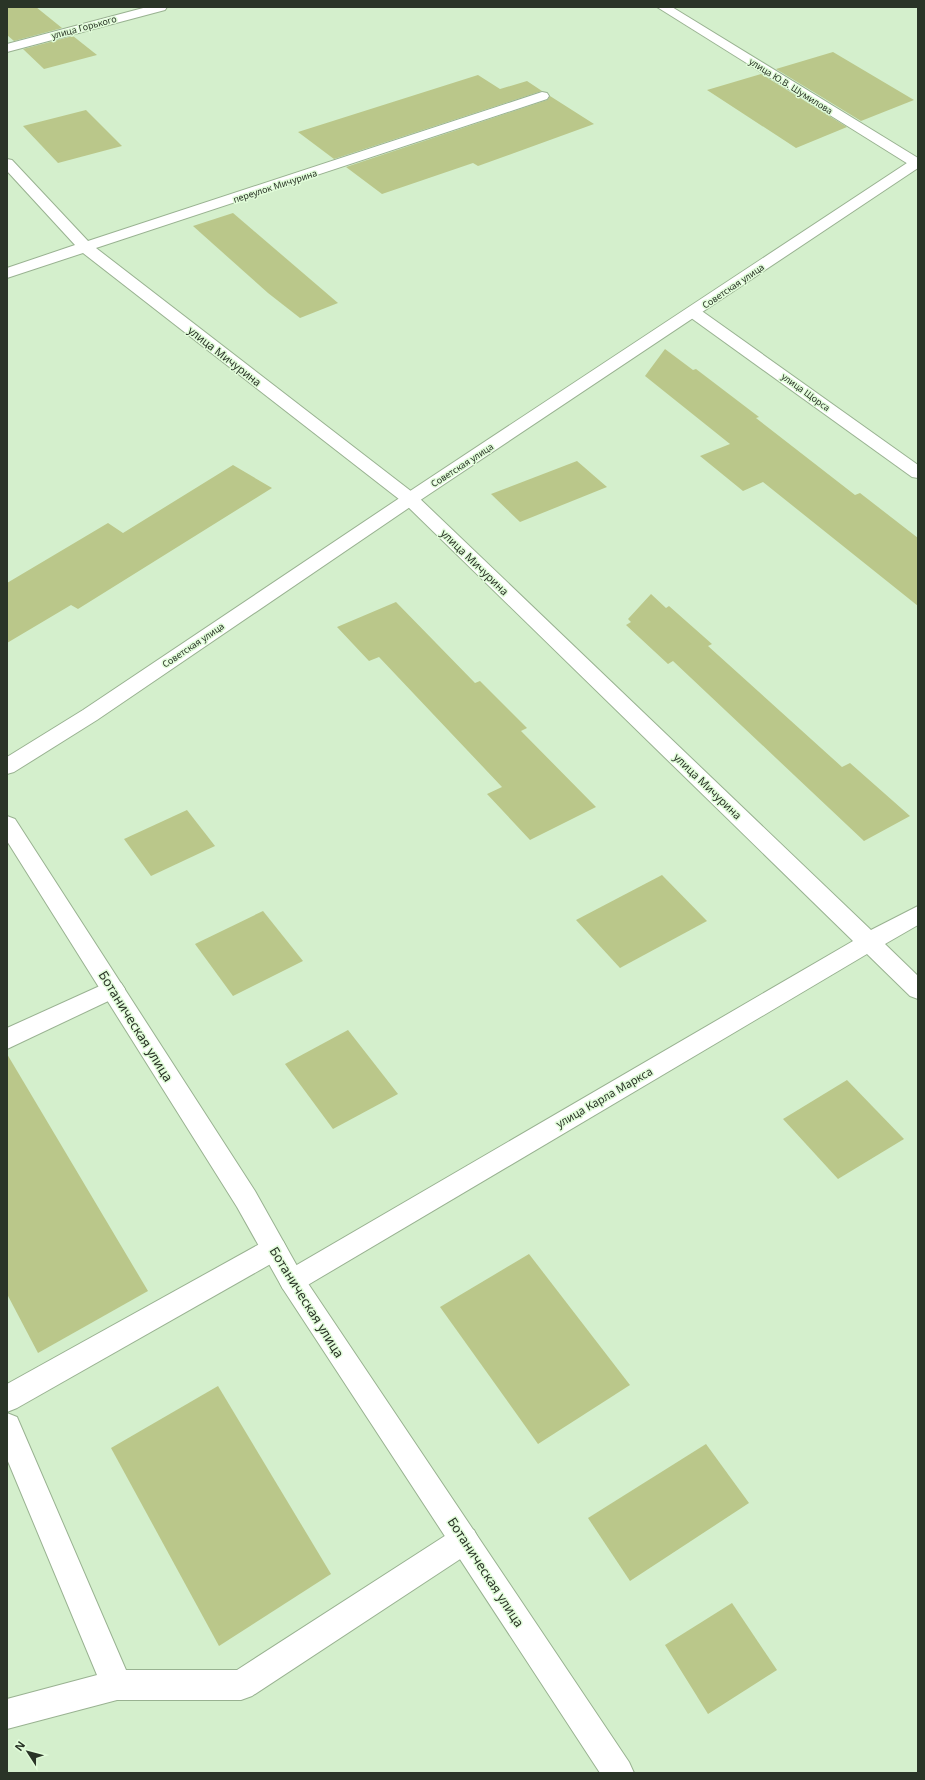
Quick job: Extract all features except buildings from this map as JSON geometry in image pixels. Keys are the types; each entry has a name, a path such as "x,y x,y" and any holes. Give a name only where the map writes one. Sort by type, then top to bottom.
{"street":[{"name":"улица Горького","path":"7,48 160,7"},
{"name":"улица Ю.В. Шумилова","path":"663,7 917,163"},
{"name":"переулок Мичурина","path":"7,274 542,96"},
{"name":"улица Мичурина","path":"7,163 86,248 410,499 918,990"},
{"name":"Советская улица","path":"7,767 90,715 410,499 917,163"},
{"name":"улица Щорса","path":"693,312 918,473"},
{"name":"Ботаническая улица","path":"7,824 242,1192 292,1281 618,1773"},
{"name":"улица Карла Маркса","path":"292,1281 869,942 918,915"},
{"path":"7,1039 113,989"},
{"path":"7,1399 274,1249"},
{"path":"7,1426 117,1685"},
{"path":"7,1714 117,1685 241,1685 464,1540"}]}
